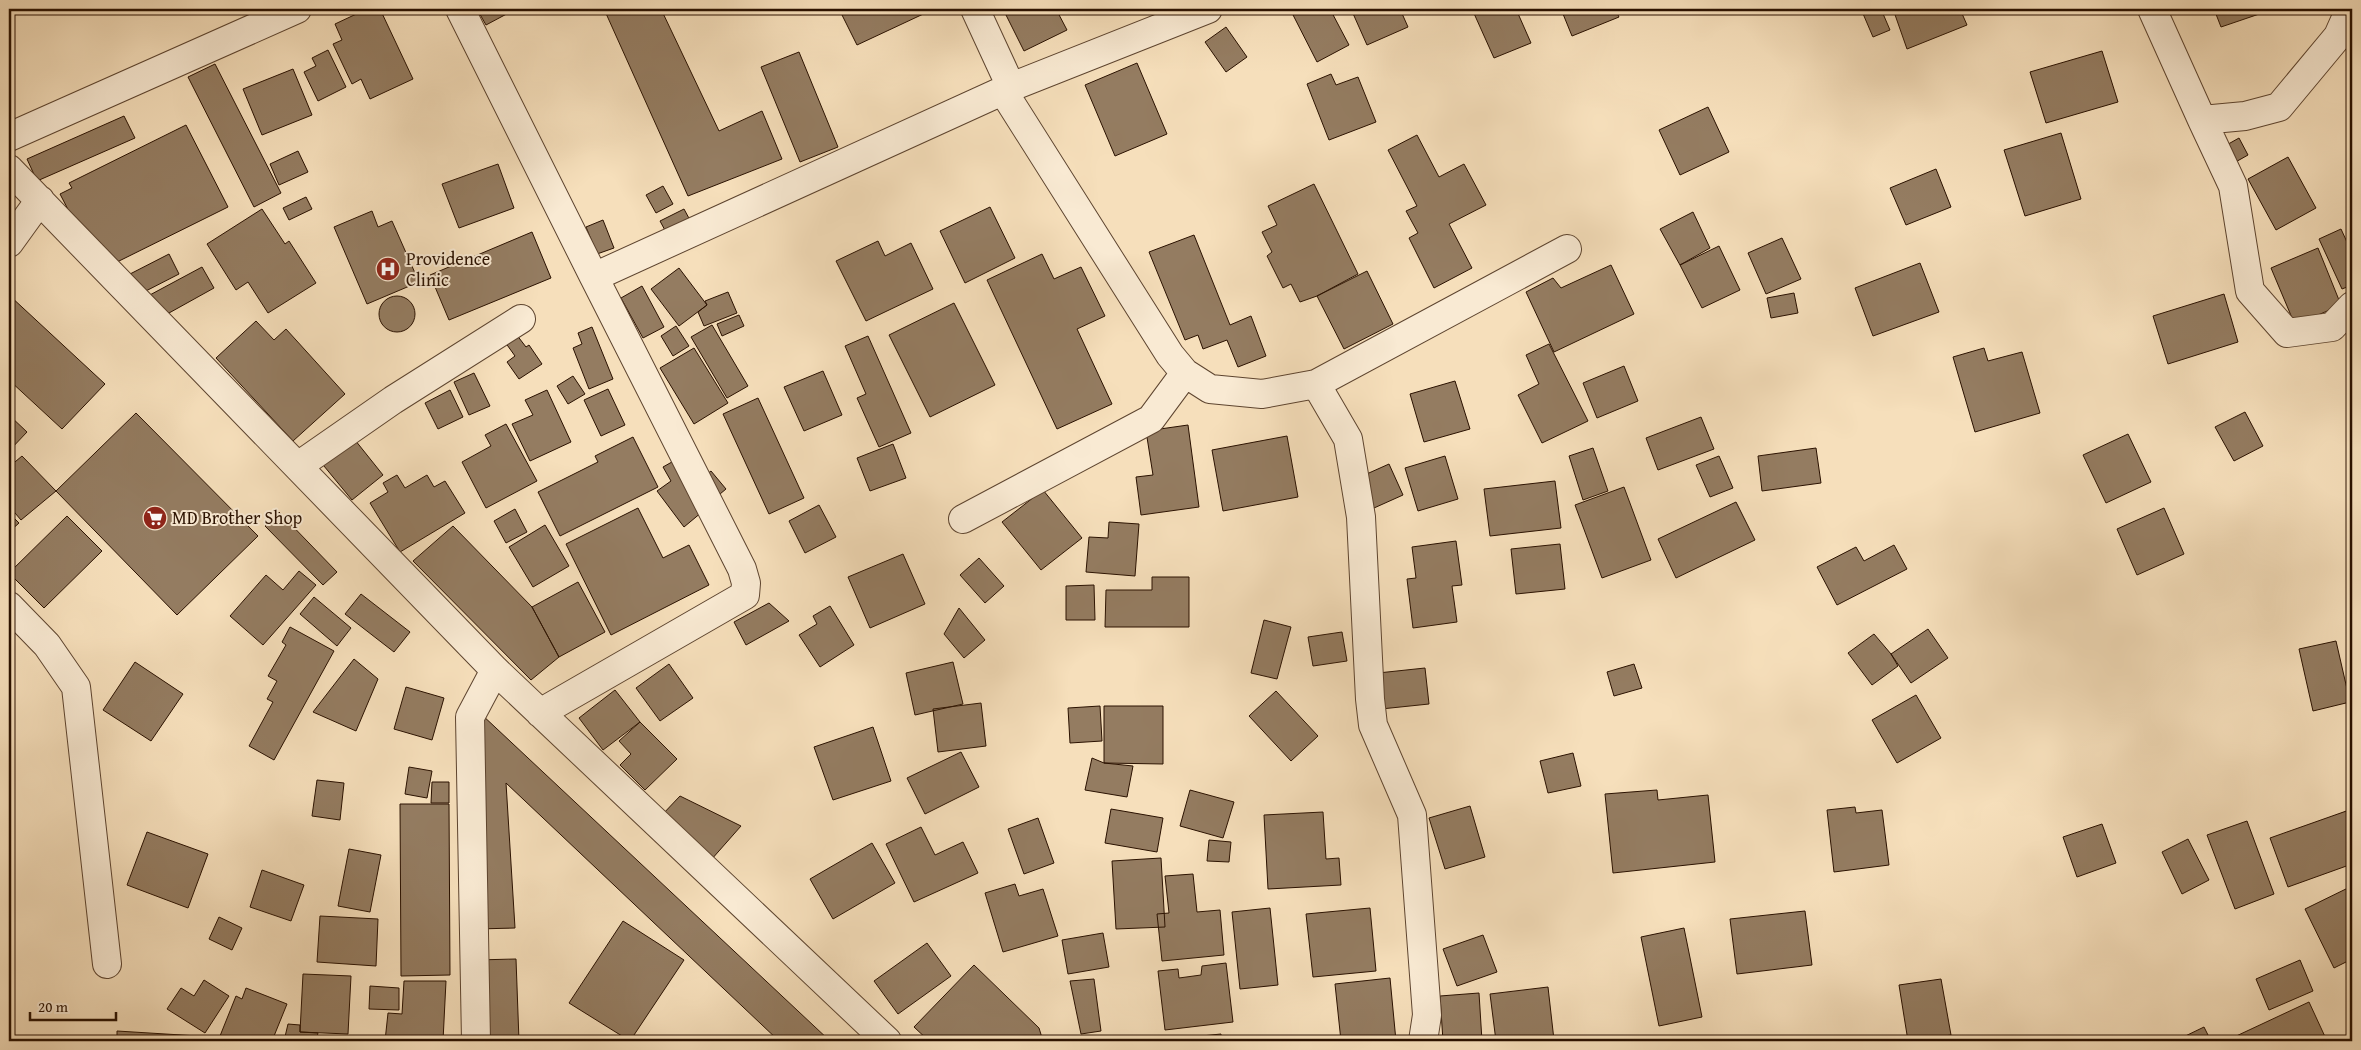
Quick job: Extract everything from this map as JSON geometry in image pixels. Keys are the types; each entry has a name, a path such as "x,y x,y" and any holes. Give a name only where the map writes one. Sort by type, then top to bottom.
{"street":[{"path":"9,137 297,9"},
{"path":"460,9 742,569 746,583 745,595 540,713"},
{"path":"975,9 1007,89 1170,355 1185,373 1210,389 1262,394 1316,384 1567,249"},
{"path":"594,277 1007,89 1208,9"},
{"path":"2152,9 2233,186 2250,291 2287,333 2332,327 2352,306"},
{"path":"2202,120 2245,116 2279,107 2338,36 2350,9"},
{"path":"9,169 495,670 887,1041"},
{"path":"9,243 40,200"},
{"path":"298,466 393,400 521,319"},
{"path":"963,519 1151,420 1185,373"},
{"path":"1316,384 1348,438 1361,517 1373,725 1412,815 1426,1006 1423,1041"},
{"path":"9,606 47,645 76,687 107,964"},
{"path":"476,1041 470,717 495,670"}],"building":[{"path":"367,9 380,9 413,79 370,99 361,79 352,84 333,44 342,40 335,24"},
{"path":"477,9 516,9 486,25"},
{"path":"604,9 661,9 719,131 762,111 782,159 688,196"},
{"path":"839,9 934,9 857,45"},
{"path":"1003,9 1056,9 1067,30 1024,51"},
{"path":"1290,9 1330,9 1349,45 1317,62"},
{"path":"1351,9 1400,9 1408,27 1367,45"},
{"path":"1472,9 1516,9 1531,43 1494,58"},
{"path":"1561,9 1615,9 1619,17 1572,36"},
{"path":"1861,9 1881,9 1890,30 1873,37"},
{"path":"1893,9 1960,9 1967,25 1907,49"},
{"path":"2214,9 2271,9 2271,10 2221,27"},
{"path":"1226,27 1247,57 1226,72 1205,42"},
{"path":"328,50 346,87 318,101 304,72 316,66 312,58"},
{"path":"2102,51 2118,102 2046,123 2030,72"},
{"path":"799,52 838,147 800,162 761,67"},
{"path":"1137,63 1167,134 1115,156 1085,85"},
{"path":"215,64 281,193 254,207 188,77"},
{"path":"293,69 312,115 262,135 243,89"},
{"path":"1331,74 1336,85 1358,77 1376,122 1329,140 1307,84"},
{"path":"1708,107 1729,152 1680,175 1659,130"},
{"path":"124,116 135,138 37,181 27,159"},
{"path":"186,125 228,207 111,265 100,242 88,248 60,194 72,188 69,183"},
{"path":"2061,133 2081,199 2025,216 2004,150"},
{"path":"1417,135 1439,177 1464,164 1486,205 1449,224 1472,268 1434,288 1409,238 1418,233 1406,211 1417,206 1388,150"},
{"path":"2239,138 2248,155 2232,164 2223,147"},
{"path":"298,151 308,172 279,185 270,164"},
{"path":"2288,157 2316,208 2276,230 2248,179"},
{"path":"498,164 514,208 459,228 442,184"},
{"path":"1936,169 1951,207 1906,225 1890,188"},
{"path":"1314,184 1358,274 1317,296 1300,302 1291,284 1283,288 1267,256 1272,252 1262,232 1277,225 1268,206"},
{"path":"663,186 673,204 656,213 646,195"},
{"path":"306,197 312,209 289,220 283,208"},
{"path":"990,207 1015,258 965,283 940,231"},
{"path":"262,209 285,244 289,241 316,283 268,313 248,282 236,290 207,244"},
{"path":"684,209 691,222 667,234 660,221"},
{"name":"Providence Clinic","path":"372,211 378,227 392,221 419,282 367,304 334,227"},
{"path":"1693,212 1710,248 1680,265 1660,229"},
{"path":"603,220 614,248 597,254 586,227"},
{"path":"2341,229 2352,253 2352,285 2342,289 2319,239"},
{"path":"532,232 551,278 449,320 430,275"},
{"path":"1194,235 1230,325 1251,316 1266,356 1238,367 1227,340 1203,349 1198,335 1185,340 1149,252"},
{"path":"1782,238 1801,279 1766,294 1748,253"},
{"path":"878,241 885,256 911,243 933,289 866,321 836,261"},
{"path":"1719,246 1740,290 1702,308 1680,265"},
{"path":"2318,248 2341,305 2295,325 2271,268"},
{"path":"169,254 179,274 140,294 130,274"},
{"path":"1042,254 1054,279 1081,267 1105,316 1077,329 1112,404 1057,429 987,280"},
{"path":"1920,263 1939,312 1873,336 1855,288"},
{"path":"1611,265 1634,314 1554,352 1526,292 1553,278 1561,288"},
{"path":"202,267 214,288 160,318 148,296"},
{"path":"679,268 707,305 679,326 651,289"},
{"path":"1367,271 1393,324 1344,349 1317,296"},
{"path":"642,286 664,327 643,338 621,298"},
{"path":"728,292 737,313 704,326 698,312 707,305 705,301"},
{"path":"1794,293 1798,313 1771,318 1767,298"},
{"path":"2224,294 2238,342 2168,364 2153,316"},
{"path":"9,295 105,384 62,429 9,380"},
{"path":"397,296 404,297 410,301 414,307 414,321 410,327 404,331 397,332 390,331 384,327 380,321 379,314 380,307 384,301 390,297"},
{"path":"954,303 995,385 930,417 889,335"},
{"path":"739,315 744,326 722,336 717,324"},
{"path":"256,321 274,340 286,329 345,394 293,441 216,358"},
{"path":"712,325 748,386 727,398 691,337"},
{"path":"676,326 689,346 673,356 661,336"},
{"path":"592,327 613,379 589,389 573,348 582,344 578,333"},
{"path":"516,334 526,347 529,345 542,364 519,379 507,362 515,356 505,342"},
{"path":"868,336 911,433 879,447 857,398 866,394 845,346"},
{"path":"1549,344 1588,421 1542,443 1518,395 1539,384 1526,355"},
{"path":"694,348 728,403 694,424 660,368"},
{"path":"1984,348 1988,361 2022,352 2040,413 1975,432 1953,357"},
{"path":"1624,366 1638,401 1597,418 1583,383"},
{"path":"823,371 842,415 804,431 784,387"},
{"path":"474,373 490,406 469,415 454,382"},
{"path":"573,376 585,394 568,404 557,386"},
{"path":"1455,381 1470,429 1424,442 1410,394"},
{"path":"608,389 625,425 601,436 584,400"},
{"path":"450,390 463,417 438,429 425,403"},
{"path":"547,390 571,442 530,461 512,424 533,415 525,400"},
{"path":"758,398 804,498 769,514 723,414"},
{"path":"2245,412 2263,446 2234,461 2215,427"},
{"path":"136,413 258,536 177,615 56,491"},
{"path":"9,415 27,432 9,451"},
{"path":"1701,417 1714,449 1658,470 1646,438"},
{"path":"506,424 537,481 486,508 462,462 491,446 485,435"},
{"path":"1188,425 1199,507 1141,515 1136,477 1153,475 1146,431"},
{"path":"2128,434 2151,482 2106,503 2083,455"},
{"path":"351,435 383,475 352,500 319,460"},
{"path":"1287,436 1298,497 1223,511 1212,450"},
{"path":"633,437 658,487 560,536 538,492 598,462 595,456"},
{"path":"893,444 906,478 870,491 857,458"},
{"path":"1593,448 1608,491 1583,500 1569,456"},
{"path":"1816,448 1821,483 1762,491 1758,456"},
{"path":"22,456 56,491 21,520 9,506 9,467"},
{"path":"1445,456 1458,499 1418,511 1405,468"},
{"path":"1719,456 1733,488 1710,497 1696,465"},
{"path":"679,458 708,507 684,527 657,491 671,481 663,467"},
{"path":"1389,464 1403,495 1374,508 1360,477"},
{"path":"711,471 726,489 714,499 698,481"},
{"path":"397,475 405,488 427,475 434,487 445,481 465,513 400,552 370,503 388,492 383,483"},
{"path":"1555,481 1561,528 1490,536 1484,489"},
{"path":"1624,487 1651,560 1602,578 1575,505"},
{"path":"1043,490 1082,538 1041,570 1002,522"},
{"path":"1736,502 1755,540 1676,578 1658,539"},
{"path":"819,505 836,537 805,553 789,521"},
{"path":"638,508 663,558 689,545 709,585 611,635 566,544"},
{"path":"2164,508 2184,554 2137,575 2117,529"},
{"path":"515,509 527,532 506,543 494,521"},
{"path":"279,512 337,572 323,585 265,526"},
{"path":"9,513 19,523 9,532"},
{"path":"67,516 102,551 44,608 9,573"},
{"path":"1109,522 1139,524 1135,576 1086,572 1089,537 1108,538"},
{"path":"545,525 569,566 533,587 509,547"},
{"path":"453,526 532,607 559,657 531,680 413,561"},
{"path":"1456,541 1462,585 1452,586 1457,622 1413,628 1407,579 1416,578 1412,547"},
{"path":"1560,544 1565,589 1516,594 1511,549"},
{"path":"1894,545 1907,569 1837,605 1817,567 1856,547 1864,561"},
{"path":"903,554 925,604 870,628 848,577"},
{"path":"979,558 1004,586 985,603 960,575"},
{"path":"299,571 316,585 263,645 230,616 266,575 283,590"},
{"path":"1152,577 1189,577 1189,627 1105,627 1106,590 1152,590"},
{"path":"578,582 605,632 559,657 532,607"},
{"path":"1094,585 1095,620 1066,620 1066,586"},
{"path":"361,594 410,632 394,652 345,614"},
{"path":"314,597 351,628 337,646 300,614"},
{"path":"769,603 789,621 746,645 734,622"},
{"path":"830,606 854,645 820,667 799,635 817,624 813,616"},
{"path":"959,608 985,640 964,658 944,634"},
{"path":"1264,620 1291,627 1277,679 1251,673"},
{"path":"290,627 334,651 274,760 249,746 273,702 267,699 277,681 268,676 286,645 282,642"},
{"path":"1928,629 1948,658 1911,683 1891,654"},
{"path":"1342,632 1347,661 1313,666 1308,637"},
{"path":"1874,634 1891,654 1898,666 1872,685 1848,653"},
{"path":"2336,641 2350,702 2313,711 2299,649"},
{"path":"354,659 378,679 356,731 313,712"},
{"path":"135,662 183,694 151,741 103,710"},
{"path":"953,662 963,704 915,715 906,673"},
{"path":"669,664 693,698 660,721 636,688"},
{"path":"1634,664 1642,688 1614,696 1607,672"},
{"path":"1425,668 1429,704 1381,709 1378,673"},
{"path":"406,687 444,698 432,740 394,729"},
{"path":"615,690 640,722 603,750 579,718"},
{"path":"1276,691 1318,736 1291,761 1249,716"},
{"path":"1916,695 1941,738 1897,763 1872,720"},
{"path":"981,703 986,746 938,752 933,709"},
{"path":"1100,706 1102,741 1070,743 1068,708"},
{"path":"1104,706 1163,706 1163,764 1104,763"},
{"path":"480,713 830,1041 779,1041 506,783 515,928 478,929"},
{"path":"640,722 677,759 645,790 620,765 631,754 619,741"},
{"path":"873,727 891,781 833,800 814,747"},
{"path":"961,752 979,787 925,814 907,778"},
{"path":"1573,753 1581,786 1548,793 1540,761"},
{"path":"1092,758 1104,763 1133,766 1127,797 1085,790"},
{"path":"409,767 432,771 427,798 405,794"},
{"path":"317,780 344,783 340,820 312,816"},
{"path":"432,782 449,782 449,803 431,803"},
{"path":"1190,790 1234,802 1223,838 1180,826"},
{"path":"1657,790 1658,800 1708,795 1715,862 1613,873 1605,794"},
{"path":"680,796 741,826 711,860 661,816"},
{"path":"400,804 449,804 450,975 401,976"},
{"path":"1470,806 1485,857 1445,869 1429,818"},
{"path":"1855,807 1856,813 1882,810 1889,865 1834,872 1827,810"},
{"path":"1111,809 1163,818 1157,852 1105,843"},
{"path":"2352,809 2352,864 2288,887 2270,838"},
{"path":"1323,812 1326,859 1339,858 1341,885 1268,889 1264,815"},
{"path":"1038,818 1054,863 1024,874 1008,829"},
{"path":"2247,821 2274,894 2235,909 2207,835"},
{"path":"2102,824 2116,863 2077,877 2063,837"},
{"path":"921,827 935,855 963,842 978,873 914,902 886,844"},
{"path":"147,832 208,854 188,908 127,885"},
{"path":"2188,839 2209,880 2182,894 2162,852"},
{"path":"1209,840 1231,842 1229,862 1207,861"},
{"path":"872,843 895,883 833,919 810,879"},
{"path":"349,849 381,855 370,912 338,906"},
{"path":"1161,858 1165,927 1116,929 1112,861"},
{"path":"262,870 304,885 291,921 250,907"},
{"path":"1193,874 1197,912 1220,910 1224,955 1162,961 1157,914 1169,913 1165,876"},
{"path":"1015,884 1019,896 1043,889 1058,936 1003,952 985,893"},
{"path":"2352,886 2352,959 2334,968 2305,909"},
{"path":"1270,908 1278,985 1240,989 1232,912"},
{"path":"1370,908 1376,971 1313,977 1306,914"},
{"path":"1805,911 1812,965 1737,974 1730,919"},
{"path":"320,916 378,919 376,966 317,962"},
{"path":"219,917 242,928 232,950 209,939"},
{"path":"623,921 684,960 630,1041 569,1003"},
{"path":"1684,928 1702,1017 1659,1026 1641,937"},
{"path":"1103,933 1109,967 1068,974 1062,940"},
{"path":"1483,935 1497,972 1457,986 1443,949"},
{"path":"927,943 951,976 898,1014 874,981"},
{"path":"516,959 519,1041 478,1041 475,960"},
{"path":"2300,960 2313,991 2269,1010 2256,979"},
{"path":"1226,963 1233,1022 1165,1030 1158,971 1178,969 1179,978 1201,975 1202,966"},
{"path":"974,965 1039,1028 1043,1041 929,1041 914,1027"},
{"path":"303,974 351,976 348,1034 300,1032"},
{"path":"1390,978 1396,1041 1341,1041 1335,984"},
{"path":"1094,979 1101,1031 1081,1034 1070,981"},
{"path":"1941,979 1951,1035 1908,1041 1899,985"},
{"path":"204,980 229,996 205,1033 167,1009 181,988 194,996"},
{"path":"404,981 446,981 443,1041 385,1041 388,1013 402,1014"},
{"path":"370,986 399,988 399,1010 369,1009"},
{"path":"1548,987 1554,1040 1496,1041 1490,994"},
{"path":"246,988 287,1004 272,1041 218,1041 236,996 242,999"},
{"path":"1479,993 1482,1041 1443,1041 1440,996"},
{"path":"2309,1002 2327,1041 2234,1041 2232,1038"},
{"path":"288,1024 300,1025 300,1032 318,1033 316,1041 284,1041"},
{"path":"2204,1027 2211,1041 2175,1041"},
{"path":"117,1031 214,1037 214,1041 117,1041"},
{"path":"1221,1034 1221,1041 1173,1041 1172,1039"}],"place":[{"name":"Providence Clinic","path":"388,269"},
{"name":"MD Brother Shop","path":"155,518"}]}
